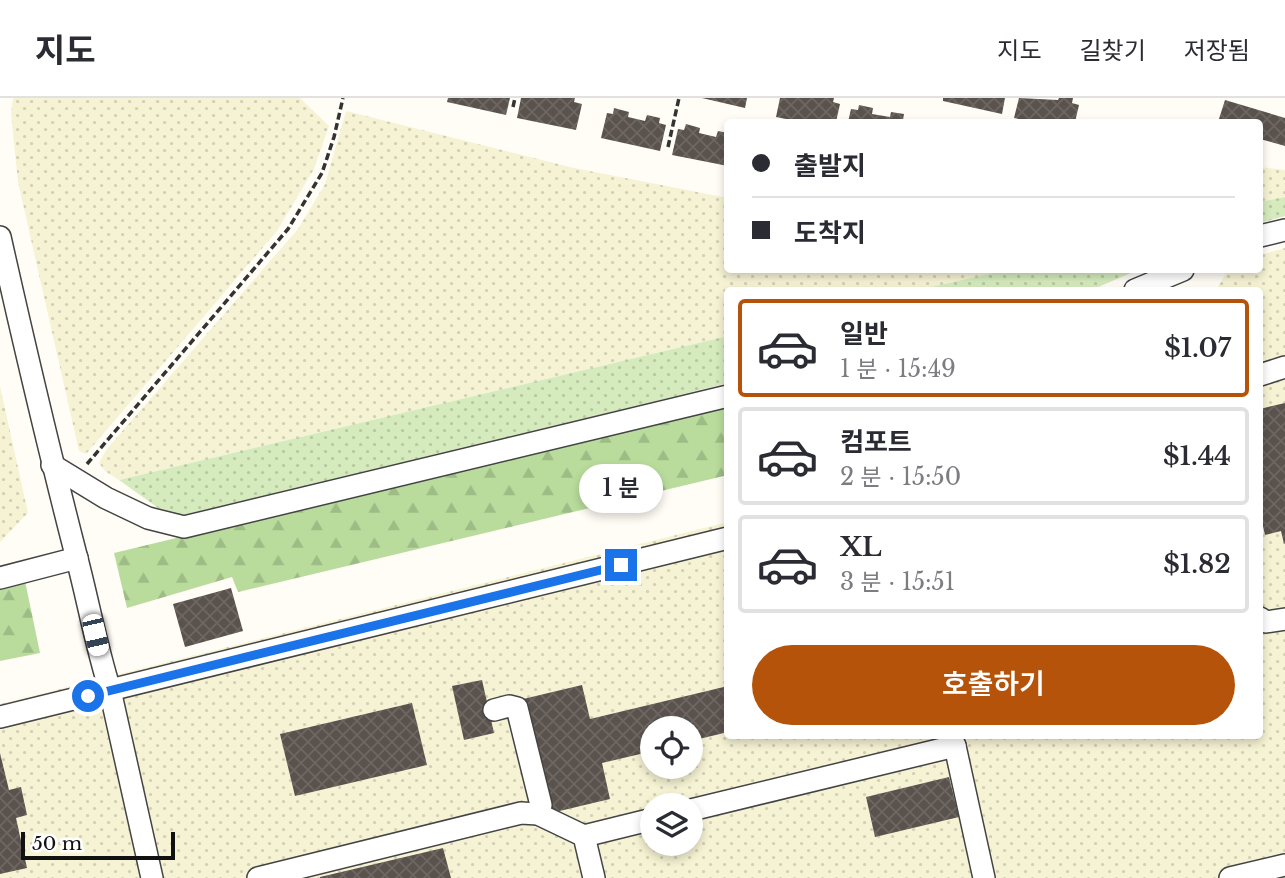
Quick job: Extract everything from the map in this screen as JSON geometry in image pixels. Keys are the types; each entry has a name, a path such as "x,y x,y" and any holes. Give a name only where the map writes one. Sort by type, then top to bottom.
{"street":[{"path":"1263,235 1285,230"},
{"path":"0,237 52,465 110,691 152,878"},
{"path":"1142,287 1176,273"},
{"path":"1263,374 1285,367"},
{"path":"52,465 106,498 148,519 184,527 724,397"},
{"path":"0,717 724,539"},
{"path":"0,578 77,558"},
{"path":"1263,620 1285,620"},
{"path":"494,710 509,706 517,708 541,805 538,814"},
{"path":"703,807 952,741 984,878"},
{"path":"258,878 521,813 538,814 584,836 640,822"},
{"path":"584,836 594,878"},
{"path":"1230,878 1285,865"}],"path":[{"path":"76,480 89,461 288,229 322,173 343,98"},
{"path":"513,107 515,98"},
{"path":"668,147 679,98"}],"shaded area":[{"path":"13,98 300,98 329,126 314,169 277,231 86,454 79,451 18,182 11,114"},
{"path":"346,111 574,168 724,197 724,273 993,273 931,287 724,287 724,337 119,480 105,471 99,463 106,450 298,229 325,184"},
{"path":"1263,167 1285,170 1285,197 1263,201"},
{"path":"1285,248 1285,878 0,878 0,704 724,523 724,739 1263,739 1263,287 1218,287 1226,273 1263,273 1263,254"},
{"path":"0,386 28,513 0,542"}],"green space":[{"path":"1285,197 1285,216 1263,222 1263,201"},
{"path":"993,273 1131,273 1098,287 931,287"},
{"path":"724,337 724,384 360,475 182,515 161,510 119,480"},
{"path":"724,406 724,476 238,592 232,577 127,608 114,553"},
{"path":"25,581 40,653 0,661 0,586"}],"building":[{"path":"448,98 510,98 506,115 447,102"},
{"path":"521,98 575,98 574,102 582,104 576,130 517,118"},
{"path":"702,98 747,98 745,108"},
{"path":"780,98 834,98 833,102 840,104 837,119 776,117"},
{"path":"943,98 1005,98 1002,114 943,101"},
{"path":"1019,98 1073,98 1072,103 1079,105 1076,119 1014,118"},
{"path":"1225,100 1285,118 1285,146 1263,140 1263,119 1219,119"},
{"path":"859,105 873,108 872,114 890,117 891,112 904,114 903,119 849,119 851,109 858,110"},
{"path":"614,108 629,112 628,117 645,121 647,115 660,118 659,123 666,125 660,151 601,138 607,113 613,114"},
{"path":"686,124 700,128 699,133 716,137 718,131 724,132 724,165 672,155 678,129 684,130"},
{"path":"1285,403 1284,544 1281,531 1265,535 1263,526 1263,408"},
{"path":"231,588 243,631 185,647 173,604"},
{"path":"482,680 494,733 464,740 452,686"},
{"path":"582,685 590,719 724,687 724,733 703,738 703,716 640,716 640,754 602,763 610,799 547,814 519,700"},
{"path":"412,703 427,765 295,796 280,734"},
{"path":"0,753 9,790 21,787 27,815 16,818 27,868 0,874"},
{"path":"949,777 959,817 875,837 866,797"},
{"path":"443,848 451,878 320,878 320,877"}],"route":[{"path":"88,696 621,565"}]}
